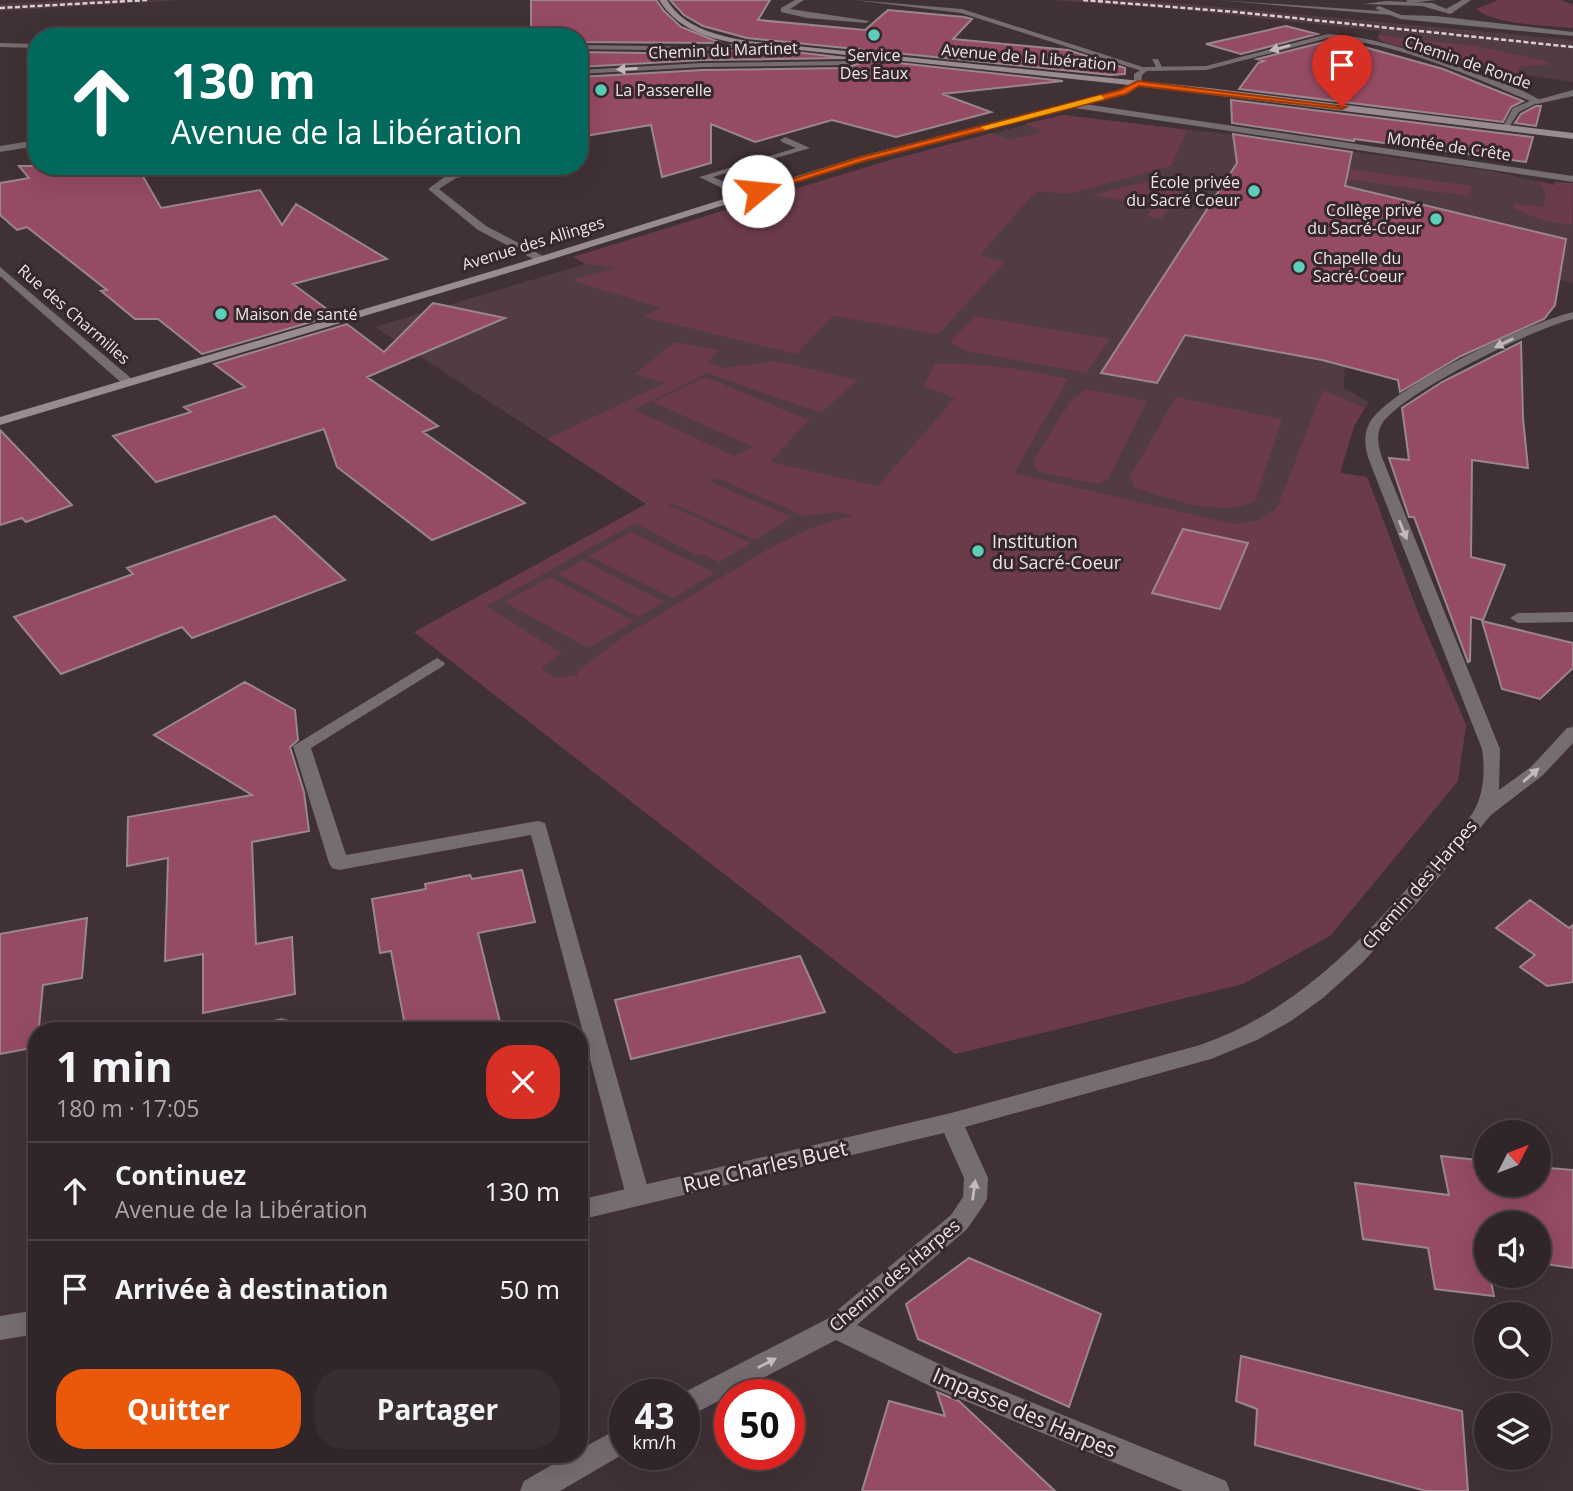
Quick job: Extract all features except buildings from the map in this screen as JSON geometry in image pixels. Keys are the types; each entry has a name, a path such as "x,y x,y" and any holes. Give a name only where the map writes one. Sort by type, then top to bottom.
{"main road":[{"name":"Avenue de la Libération","path":"663,0 672,14 686,25 747,43 1138,83 1573,136"},
{"path":"1033,74 1061,80 1081,90 1083,99 1075,104"},
{"name":"Avenue des Allinges","path":"0,421 541,259 861,159 1129,90 1138,83"}],"street":[{"path":"800,0 785,10 807,16 866,22"},
{"path":"858,0 962,11 1145,69"},
{"path":"1220,0 1297,5 1573,34"},
{"path":"1297,5 1432,0"},
{"path":"1426,19 1443,17 1467,0"},
{"path":"1409,1 1435,5 1449,12 1514,28"},
{"path":"1385,2 1378,8 1387,14"},
{"name":"Chemin de Ronde","path":"1145,69 1157,64 1198,69 1328,36 1347,37 1461,72 1537,101"},
{"path":"588,47 712,49 747,43"},
{"path":"0,46 28,46"},
{"name":"Chemin du Martinet","path":"588,71 703,65 845,63 866,57"},
{"path":"1138,83 1138,74 1145,69"},
{"path":"1537,101 1573,93"},
{"name":"Chemin de Ronde","path":"1504,128 1516,110 1537,101"},
{"name":"Montée de Crête","path":"1075,104 1573,179"},
{"path":"745,195 704,177 806,148 785,140"},
{"path":"0,149 28,144"},
{"path":"453,175 433,189 482,228 541,259"},
{"name":"Rue des Charmilles","path":"0,270 128,382"},
{"name":"Chemin des Harpes","path":"700,1398 836,1327 946,1236 970,1209 975,1199 976,1178 951,1122 1203,1053 1269,1025 1319,989 1388,925 1482,812 1493,767 1491,749 1378,466 1371,444 1372,434 1383,414 1452,369 1553,319 1570,315"},
{"path":"1518,618 1573,617"},
{"path":"437,663 302,746 339,863 538,827 638,1196"},
{"path":"1482,812 1536,771 1573,732"},
{"name":"Rue Charles Buet","path":"588,1208 951,1122"},
{"path":"0,1328 28,1323"},
{"name":"Impasse des Harpes","path":"836,1327 943,1379 1216,1491"},
{"path":"588,1460 609,1447"},
{"path":"534,1491 582,1463"}],"shaded area":[{"path":"78,0 182,0 0,11 0,4"},
{"path":"1050,0 1132,0 1187,4 1573,40 1573,82 1482,69 1449,61 1381,41 1377,38 1380,31 1186,10"},
{"path":"1498,0 1561,0 1573,5 1573,28 1508,21 1476,9"},
{"path":"1378,35 1477,46 1550,62 1549,65 1520,66 1517,75 1449,61 1381,41"},
{"name":"Institution du Sacré-Coeur","path":"1063,115 1235,135 1491,171 1554,185 1573,193 1573,283 1484,262 1345,357 1344,388 1369,402 1354,426 1340,473 1367,477 1417,610 1466,725 1458,781 1330,936 1243,984 955,1054 414,632 646,504 375,327 585,264 573,257 731,208 890,160"},
{"path":"1063,115 1187,130 1171,166 1069,194 1036,191 980,255 1005,262 938,334 833,316 796,354 644,317 661,308 571,280 617,268 586,264 573,257 890,160 992,133 1010,140 1043,132 1025,124"},
{"path":"1292,161 1472,186 1468,196 1287,171"},
{"path":"1161,179 1180,183 1184,187 1161,219 1147,216 1154,205 1093,196 1110,190"},
{"path":"1538,181 1554,185 1555,182 1573,183 1572,225 1542,220 1514,209 1515,204 1543,207 1546,193"},
{"path":"975,316 1110,339 1086,373 966,351 952,344 952,339"},
{"name":"Institution du Sacré-Coeur","path":"675,342 719,350 708,362 723,368 776,361 857,380 821,413 707,373 620,417 635,410 734,456 753,447 653,402 706,377 806,419 811,417 770,462 878,486 955,398 924,386 935,364 1002,367 1068,379 1014,473 1234,524 1259,520 1277,508 1323,390 1365,408 1354,426 1340,473 1367,477 1417,610 1466,725 1458,781 1330,936 1243,984 955,1054 414,632 646,504 547,439 665,383 635,374","holes":["717,478 804,516 836,512 853,515 814,527 775,545 626,635 579,670 577,675 556,678 541,669 561,653 486,606 635,523 698,556 702,554 719,562 751,543 669,505 672,503 755,540 792,517 711,482"]},
{"path":"1086,389 1147,401 1109,478 1096,484 1040,472 1034,466 1036,456 1070,402"},
{"path":"1176,397 1282,419 1255,501 1226,508 1210,507 1178,501 1134,487 1130,477"},
{"path":"631,532 715,573 673,598 589,556"},
{"path":"583,560 664,602 639,617 558,574"},
{"path":"550,577 634,621 589,648 504,602"}],"railway":[{"path":"0,8 147,0"},
{"path":"1083,0 1236,12 1573,47"}],"slow traffic":[{"path":"985,127 1101,97"}],"place":[{"name":"Service Des Eaux","path":"874,35"},
{"name":"La Passerelle","path":"601,90"},
{"name":"École privée du Sacré Coeur","path":"1254,191"},
{"name":"Collège privé du Sacré-Coeur","path":"1436,219"},
{"name":"Chapelle du Sacré-Coeur","path":"1299,267"},
{"name":"Maison de santé","path":"221,314"},
{"name":"Institution du Sacré-Coeur","path":"978,551"}],"route":[{"path":"758,191 861,159 1123,92 1138,83 1342,107"}]}
